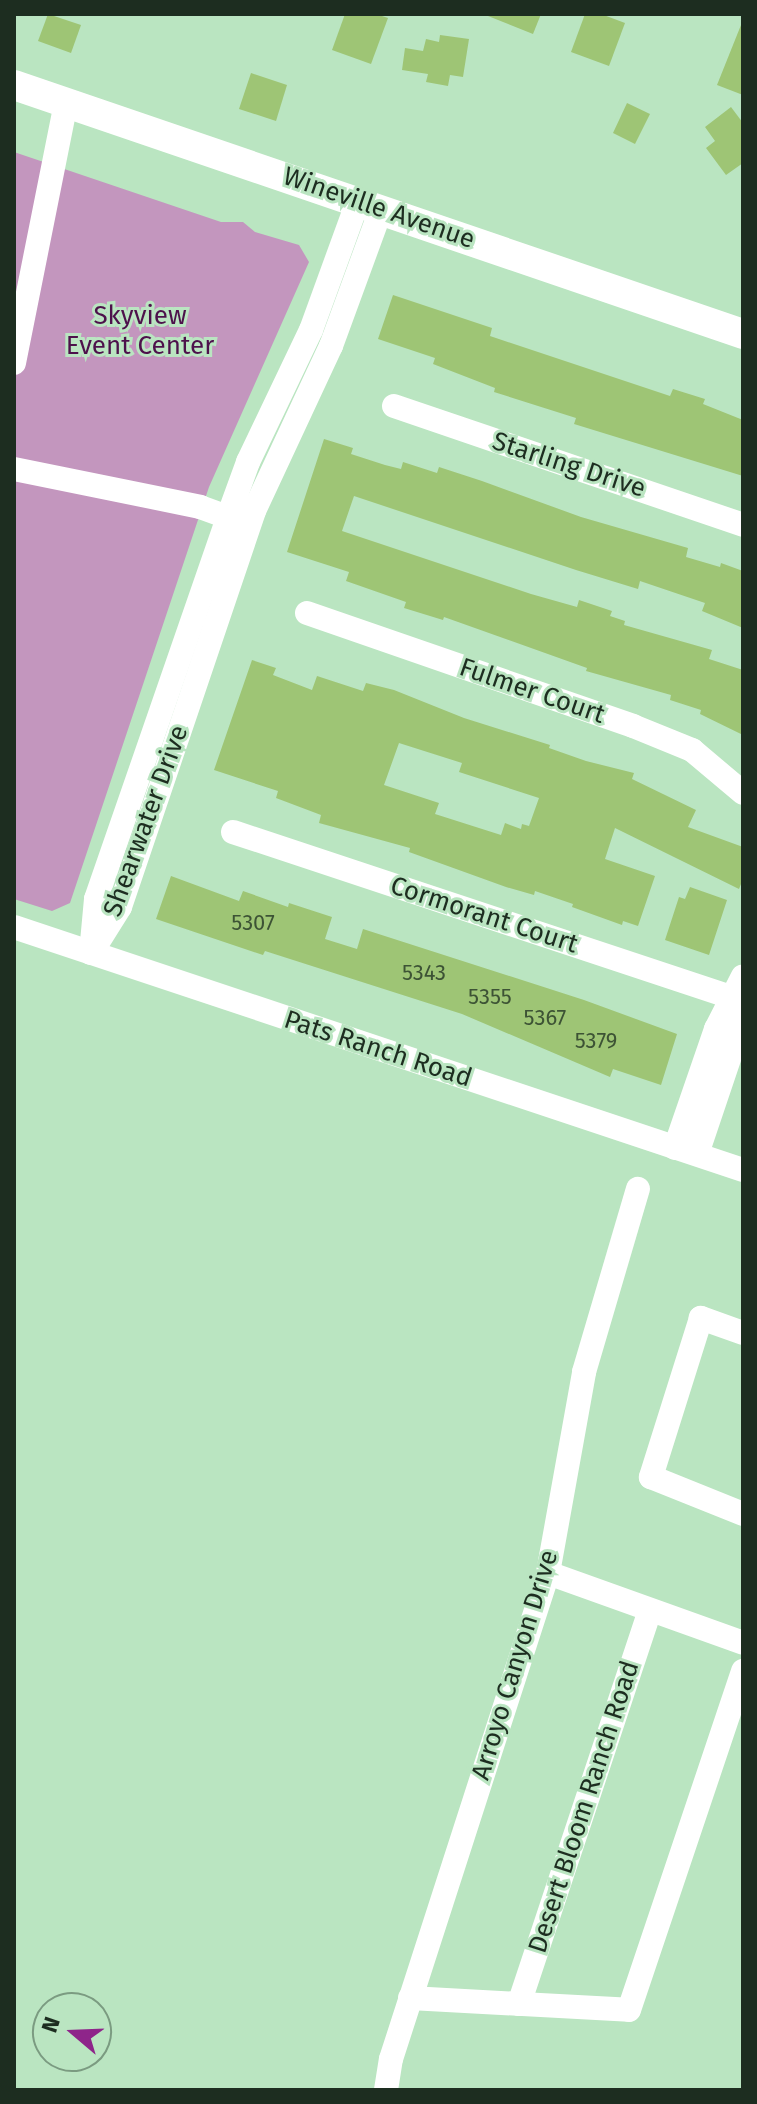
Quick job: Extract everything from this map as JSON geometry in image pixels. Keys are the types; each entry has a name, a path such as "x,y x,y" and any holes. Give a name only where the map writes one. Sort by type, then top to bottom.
{"main road":[{"name":"Wineville Avenue","path":"14,85 743,334"}],"street":[{"path":"14,363 66,102"},
{"name":"Shearwater Drive","path":"91,953 96,899 248,462 370,205"},
{"name":"Shearwater Drive","path":"91,953 120,907 254,511 331,346 370,205"},
{"name":"Starling Drive","path":"394,406 743,525"},
{"path":"14,469 200,507 228,517"},
{"name":"Fulmer Court","path":"307,613 633,726 692,750 743,793"},
{"name":"Cormorant Court","path":"233,832 739,987"},
{"name":"Pats Ranch Road","path":"14,927 743,1170"},
{"path":"686,1151 716,1029 739,987"},
{"name":"Arroyo Canyon Drive","path":"386,2090 391,2059 410,1998 548,1573 584,1372 638,1189"},
{"path":"743,1333 701,1318 651,1477 743,1514"},
{"path":"548,1573 743,1643"},
{"name":"Desert Bloom Ranch Road","path":"519,2004 650,1610"},
{"path":"410,1998 629,2010 743,1671"}],"green space":[{"name":"Skyview Event Center","path":"14,152 221,222 243,222 255,232 299,245 309,262 209,487 70,903 52,911 14,899"}],"building":[{"path":"48,14 81,25 71,53 38,41"},
{"path":"345,14 376,14 388,18 371,64 332,50"},
{"path":"483,14 541,14 533,34"},
{"path":"585,14 601,14 625,23 609,66 571,52"},
{"path":"743,20 743,95 717,85"},
{"path":"440,35 469,39 463,77 450,75 448,86 426,82 428,74 402,70 405,48 423,51 426,39 439,42"},
{"path":"251,73 287,85 276,121 239,109"},
{"path":"627,103 650,114 635,144 613,133"},
{"path":"731,107 743,123 743,163 726,175 706,148 715,141 705,127"},
{"path":"393,295 492,328 490,336 670,396 673,389 705,399 703,404 743,420 743,476 574,424 576,418 494,392 495,388 433,364 435,358 378,339"},
{"path":"324,439 353,448 351,454 401,469 403,462 437,473 439,467 581,517 688,548 686,557 720,567 721,563 743,571 743,628 702,611 705,603 640,581 638,589 354,496 342,531 531,594 577,607 579,600 612,611 610,616 625,621 624,625 712,650 709,659 743,670 743,735 700,714 701,710 670,700 671,695 586,671 587,668 444,617 443,620 404,608 406,602 346,581 349,572 287,552"},
{"path":"252,660 276,668 273,675 312,690 317,676 363,691 366,683 550,745 549,748 586,761 634,773 632,779 696,810 688,827 743,847 743,879 739,889 615,828 605,859 655,876 638,926 623,921 622,925 572,907 573,904 535,891 534,895 506,887 409,852 410,848 319,823 321,815 276,798 278,791 214,770","holes":["399,743 462,763 459,772 539,798 529,826 522,824 521,829 505,823 501,835 435,814 439,803 384,785"]},
{"path":"171,876 239,901 243,891 288,907 289,903 332,917 325,939 357,949 363,929 584,1000 677,1034 661,1085 613,1069 610,1077 462,1014 265,951 263,955 156,919"},
{"path":"690,887 727,900 709,955 665,940 679,897 685,899"}]}
